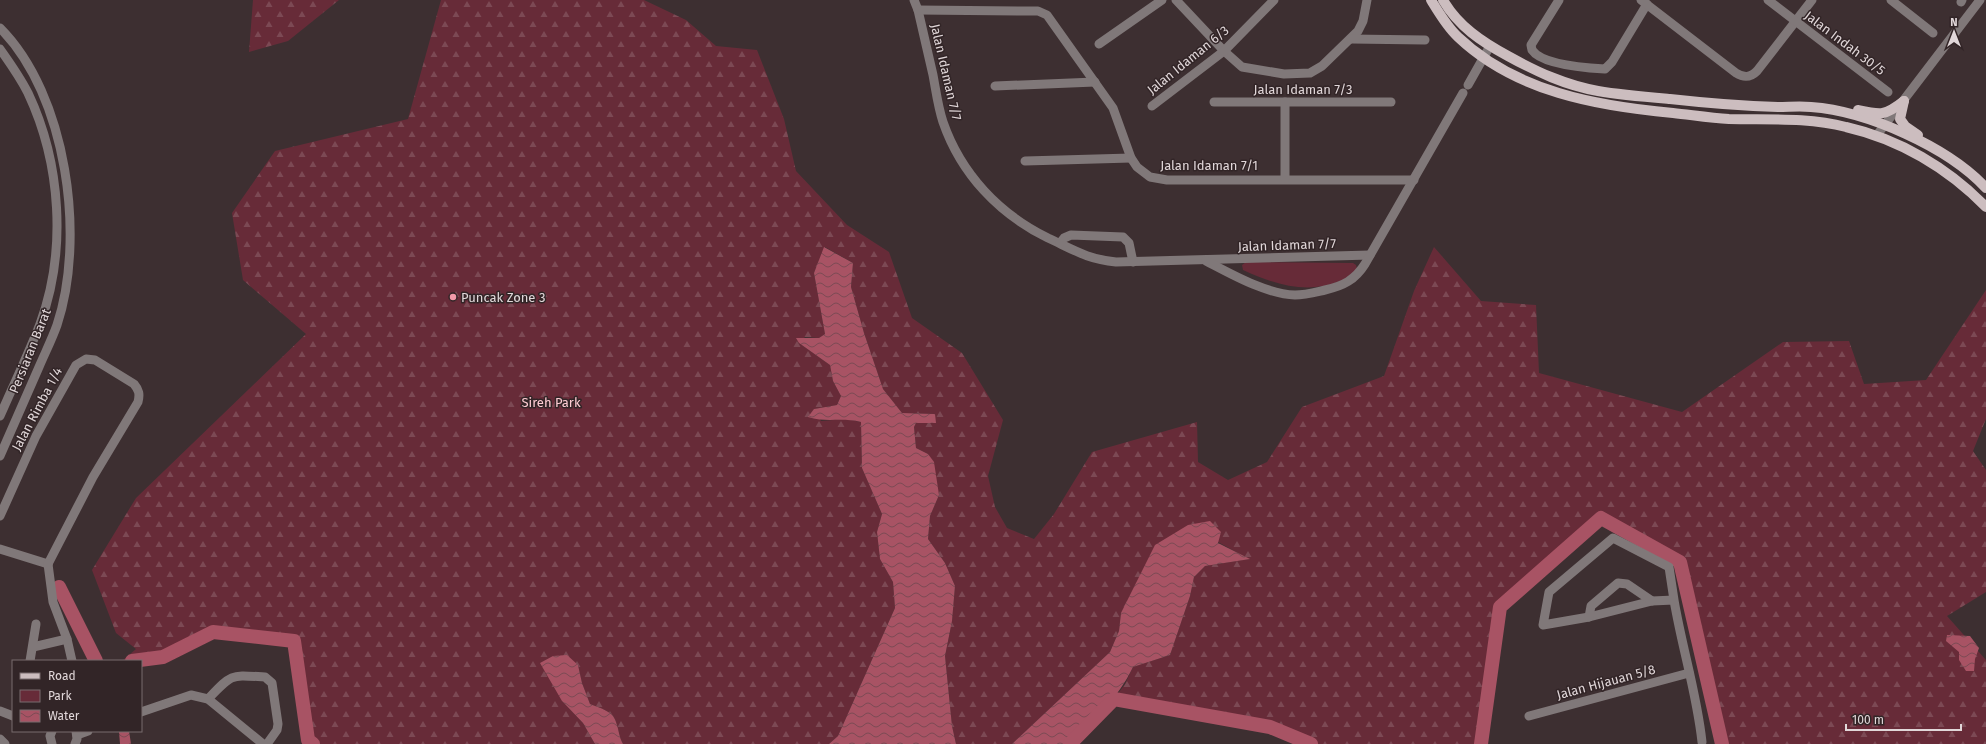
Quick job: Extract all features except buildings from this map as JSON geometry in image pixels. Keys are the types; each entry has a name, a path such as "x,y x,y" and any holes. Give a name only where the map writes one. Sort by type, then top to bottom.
{"main road":[{"path":"1431,0 1458,37 1484,58 1525,81 1555,92 1597,103 1643,110 1727,119 1809,120 1845,126 1877,135 1918,155 1943,170 1971,192 1986,208"},
{"path":"1443,0 1449,11 1465,28 1490,46 1531,69 1557,80 1598,91 1726,104 1812,107 1837,106 1880,115 1886,114 1904,101"},
{"path":"1904,101 1900,119 1905,126 1979,180 1986,188"},
{"path":"1812,107 1848,114 1885,125 1925,143 1949,158"}],"street":[{"name":"Jalan Idaman 7/7","path":"914,0 918,10 937,102 949,137 958,155 974,180 1005,212 1033,231 1081,255 1099,260 1133,262 1205,261 1370,255"},
{"path":"1099,44 1162,0"},
{"path":"1176,0 1236,62 1249,69 1284,74 1310,74 1322,66 1358,31 1363,21 1368,0"},
{"name":"Jalan Idaman 6/3","path":"1152,106 1224,51 1274,0"},
{"path":"1558,0 1531,45 1532,50 1539,56 1570,65 1605,69 1609,67 1644,2 1740,76 1750,76 1757,70 1812,0"},
{"name":"Jalan Indah 30/5","path":"1768,0 1888,92"},
{"path":"1891,0 1947,44"},
{"path":"1877,135 1980,0"},
{"name":"Jalan Idaman 7/1","path":"918,10 1038,11 1047,15 1095,82 1116,115 1131,158 1141,171 1155,179 1285,178 1414,180"},
{"name":"Persiaran Barat","path":"0,28 24,58 40,86 50,111 61,149 66,177 69,214 67,278 57,325 0,456"},
{"path":"1351,39 1425,40"},
{"path":"1468,85 1490,46"},
{"name":"Persiaran Barat","path":"0,49 27,92 41,126 49,152 54,178 56,250 53,278 40,324 0,416"},
{"path":"995,86 1095,82"},
{"name":"Jalan Idaman 7/7","path":"1205,261 1236,276 1281,293 1295,294 1319,292 1342,286 1353,280 1360,272 1370,255 1463,93"},
{"name":"Jalan Idaman 7/3","path":"1214,102 1391,102"},
{"path":"1285,102 1285,178"},
{"path":"1025,161 1131,158"},
{"path":"1060,244 1064,238 1071,235 1123,237 1129,243 1133,262"},
{"path":"1236,276 1239,260"},
{"name":"Jalan Rimba 1/4","path":"0,516 36,436 76,365 86,359 95,360 134,384 138,388 140,394 138,402 93,477 48,564"},
{"path":"1674,600 1652,601 1589,617 1543,625 1549,592 1612,538 1669,567 1674,600 1699,714 1703,744"},
{"path":"0,548 48,564 54,602 67,639 72,660"},
{"path":"1589,617 1591,606 1618,582 1627,584 1652,601"},
{"path":"30,660 36,624"},
{"path":"33,647 67,639"},
{"name":"Jalan Hijauan 5/8","path":"1529,716 1689,673"},
{"path":"208,699 225,681 235,676 265,676 272,683 278,724 277,730 267,744"},
{"path":"142,712 191,695 208,699 263,744"},
{"path":"0,711 12,716"},
{"path":"51,732 52,744"},
{"path":"76,737 86,732"},
{"path":"0,739 6,744"}],"green space":[{"path":"253,0 339,0 288,41 249,52"},
{"name":"Sireh Park","path":"441,0 644,0 686,20 716,46 757,50 784,119 796,171 847,225 889,252 912,318 962,353 1003,420 988,476 995,507 1007,528 1034,539 1054,514 1092,452 1197,422 1198,462 1228,480 1267,462 1302,407 1384,376 1414,291 1434,247 1481,301 1536,305 1539,373 1682,412 1783,342 1849,341 1864,384 1926,380 1986,290 1986,419 1973,451 1986,470 1986,592 1947,616 1986,660 1986,744 1722,744 1680,563 1601,518 1500,607 1481,744 1311,744 1270,727 1114,699 1125,684 1133,667 1170,655 1190,596 1194,577 1205,566 1249,559 1218,542 1121,613 1119,631 1110,652 1012,744 956,744 952,726 945,656 952,621 955,586 945,563 928,539 930,516 939,495 928,454 916,448 914,427 916,423 935,423 935,414 902,413 883,389 864,333 851,287 853,263 825,247 814,273 825,334 819,338 805,337 799,343 830,365 833,381 841,396 837,405 814,409 821,421 845,419 861,422 862,468 882,514 877,532 880,559 893,582 895,608 838,736 829,744 623,744 616,722 612,715 606,710 590,704 582,683 578,665 562,701 583,723 595,744 313,744 308,740 293,641 213,632 163,657 123,660 136,649 116,633 92,570 136,498 306,334 243,280 232,213 275,151 408,119"},
{"path":"1246,262 1353,263 1356,265 1357,269 1347,278 1328,285 1303,287 1291,286 1267,280 1243,270 1242,265"}],"water":[{"path":"824,247 853,263 851,287 864,333 883,389 902,413 935,414 936,423 916,423 914,427 916,448 928,454 934,462 939,495 930,516 928,539 945,563 955,586 952,621 945,656 952,726 956,744 829,744 838,736 895,608 893,582 880,559 877,532 882,514 862,468 861,422 847,420 821,420 808,417 814,409 837,405 841,396 833,381 830,365 799,343 796,338 819,338 825,334 814,273"},
{"path":"1210,521 1221,532 1218,543 1250,559 1205,566 1194,577 1190,596 1170,655 1133,667 1113,699 1070,744 1012,744 1110,652 1119,631 1121,613 1155,545 1188,525"},
{"path":"1947,635 1970,636 1979,648 1975,659 1974,671 1966,671 1959,660 1959,652 1946,641"},
{"path":"567,655 578,665 582,683 590,704 606,710 612,715 616,722 623,744 595,744 583,723 562,701 540,663 553,656"},
{"path":"119,732 129,732 131,744 120,744"}],"waterway":[{"path":"1481,744 1500,607 1601,518 1680,562 1722,744"},
{"path":"59,587 96,660"},
{"path":"140,660 163,657 213,632 294,641 308,740 313,744"},
{"path":"1070,744 1114,699 1270,727 1311,744"}],"place":[{"name":"Puncak Zone 3","path":"453,297"}]}
